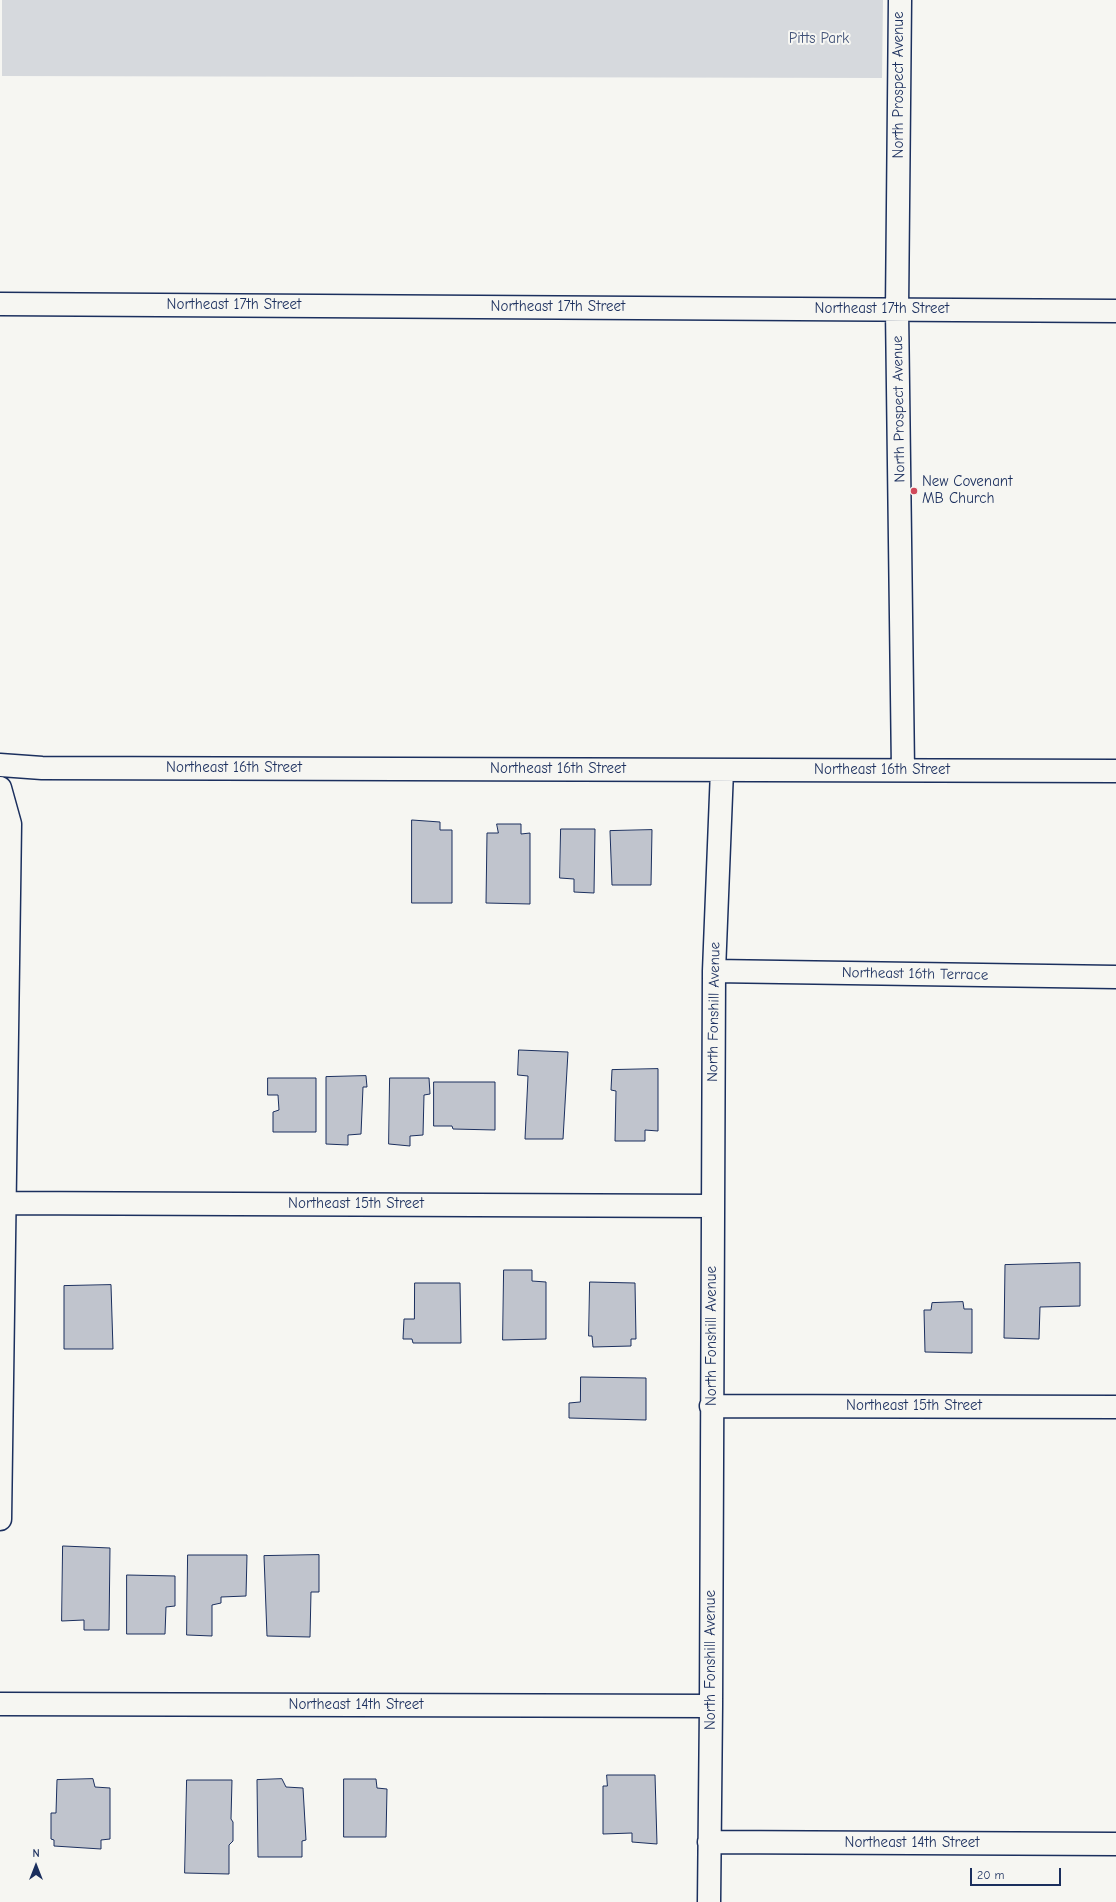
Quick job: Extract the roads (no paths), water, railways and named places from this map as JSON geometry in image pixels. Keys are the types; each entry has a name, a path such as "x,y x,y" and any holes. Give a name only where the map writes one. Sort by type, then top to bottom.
{"street":[{"name":"North Prospect Avenue","path":"900,0 897,310 903,770"},
{"name":"Northeast 17th Street","path":"0,304 1116,311"},
{"name":"Northeast 16th Street","path":"0,766 42,768 903,770 1116,772"},
{"name":"North Fonshill Avenue","path":"709,1902 714,971 722,770"},
{"path":"0,788 10,824 2,1203 0,1519"},
{"name":"Northeast 16th Terrace","path":"714,971 1116,977"},
{"name":"Northeast 15th Street","path":"2,1203 713,1206"},
{"name":"Northeast 15th Street","path":"711,1406 1116,1407"},
{"name":"Northeast 14th Street","path":"0,1704 711,1706"},
{"name":"Northeast 14th Street","path":"709,1842 1116,1844"}],"place":[{"name":"New Covenant MB Church","path":"914,491"}],"park label":[{"name":"Pitts Park","path":"819,39"}]}
